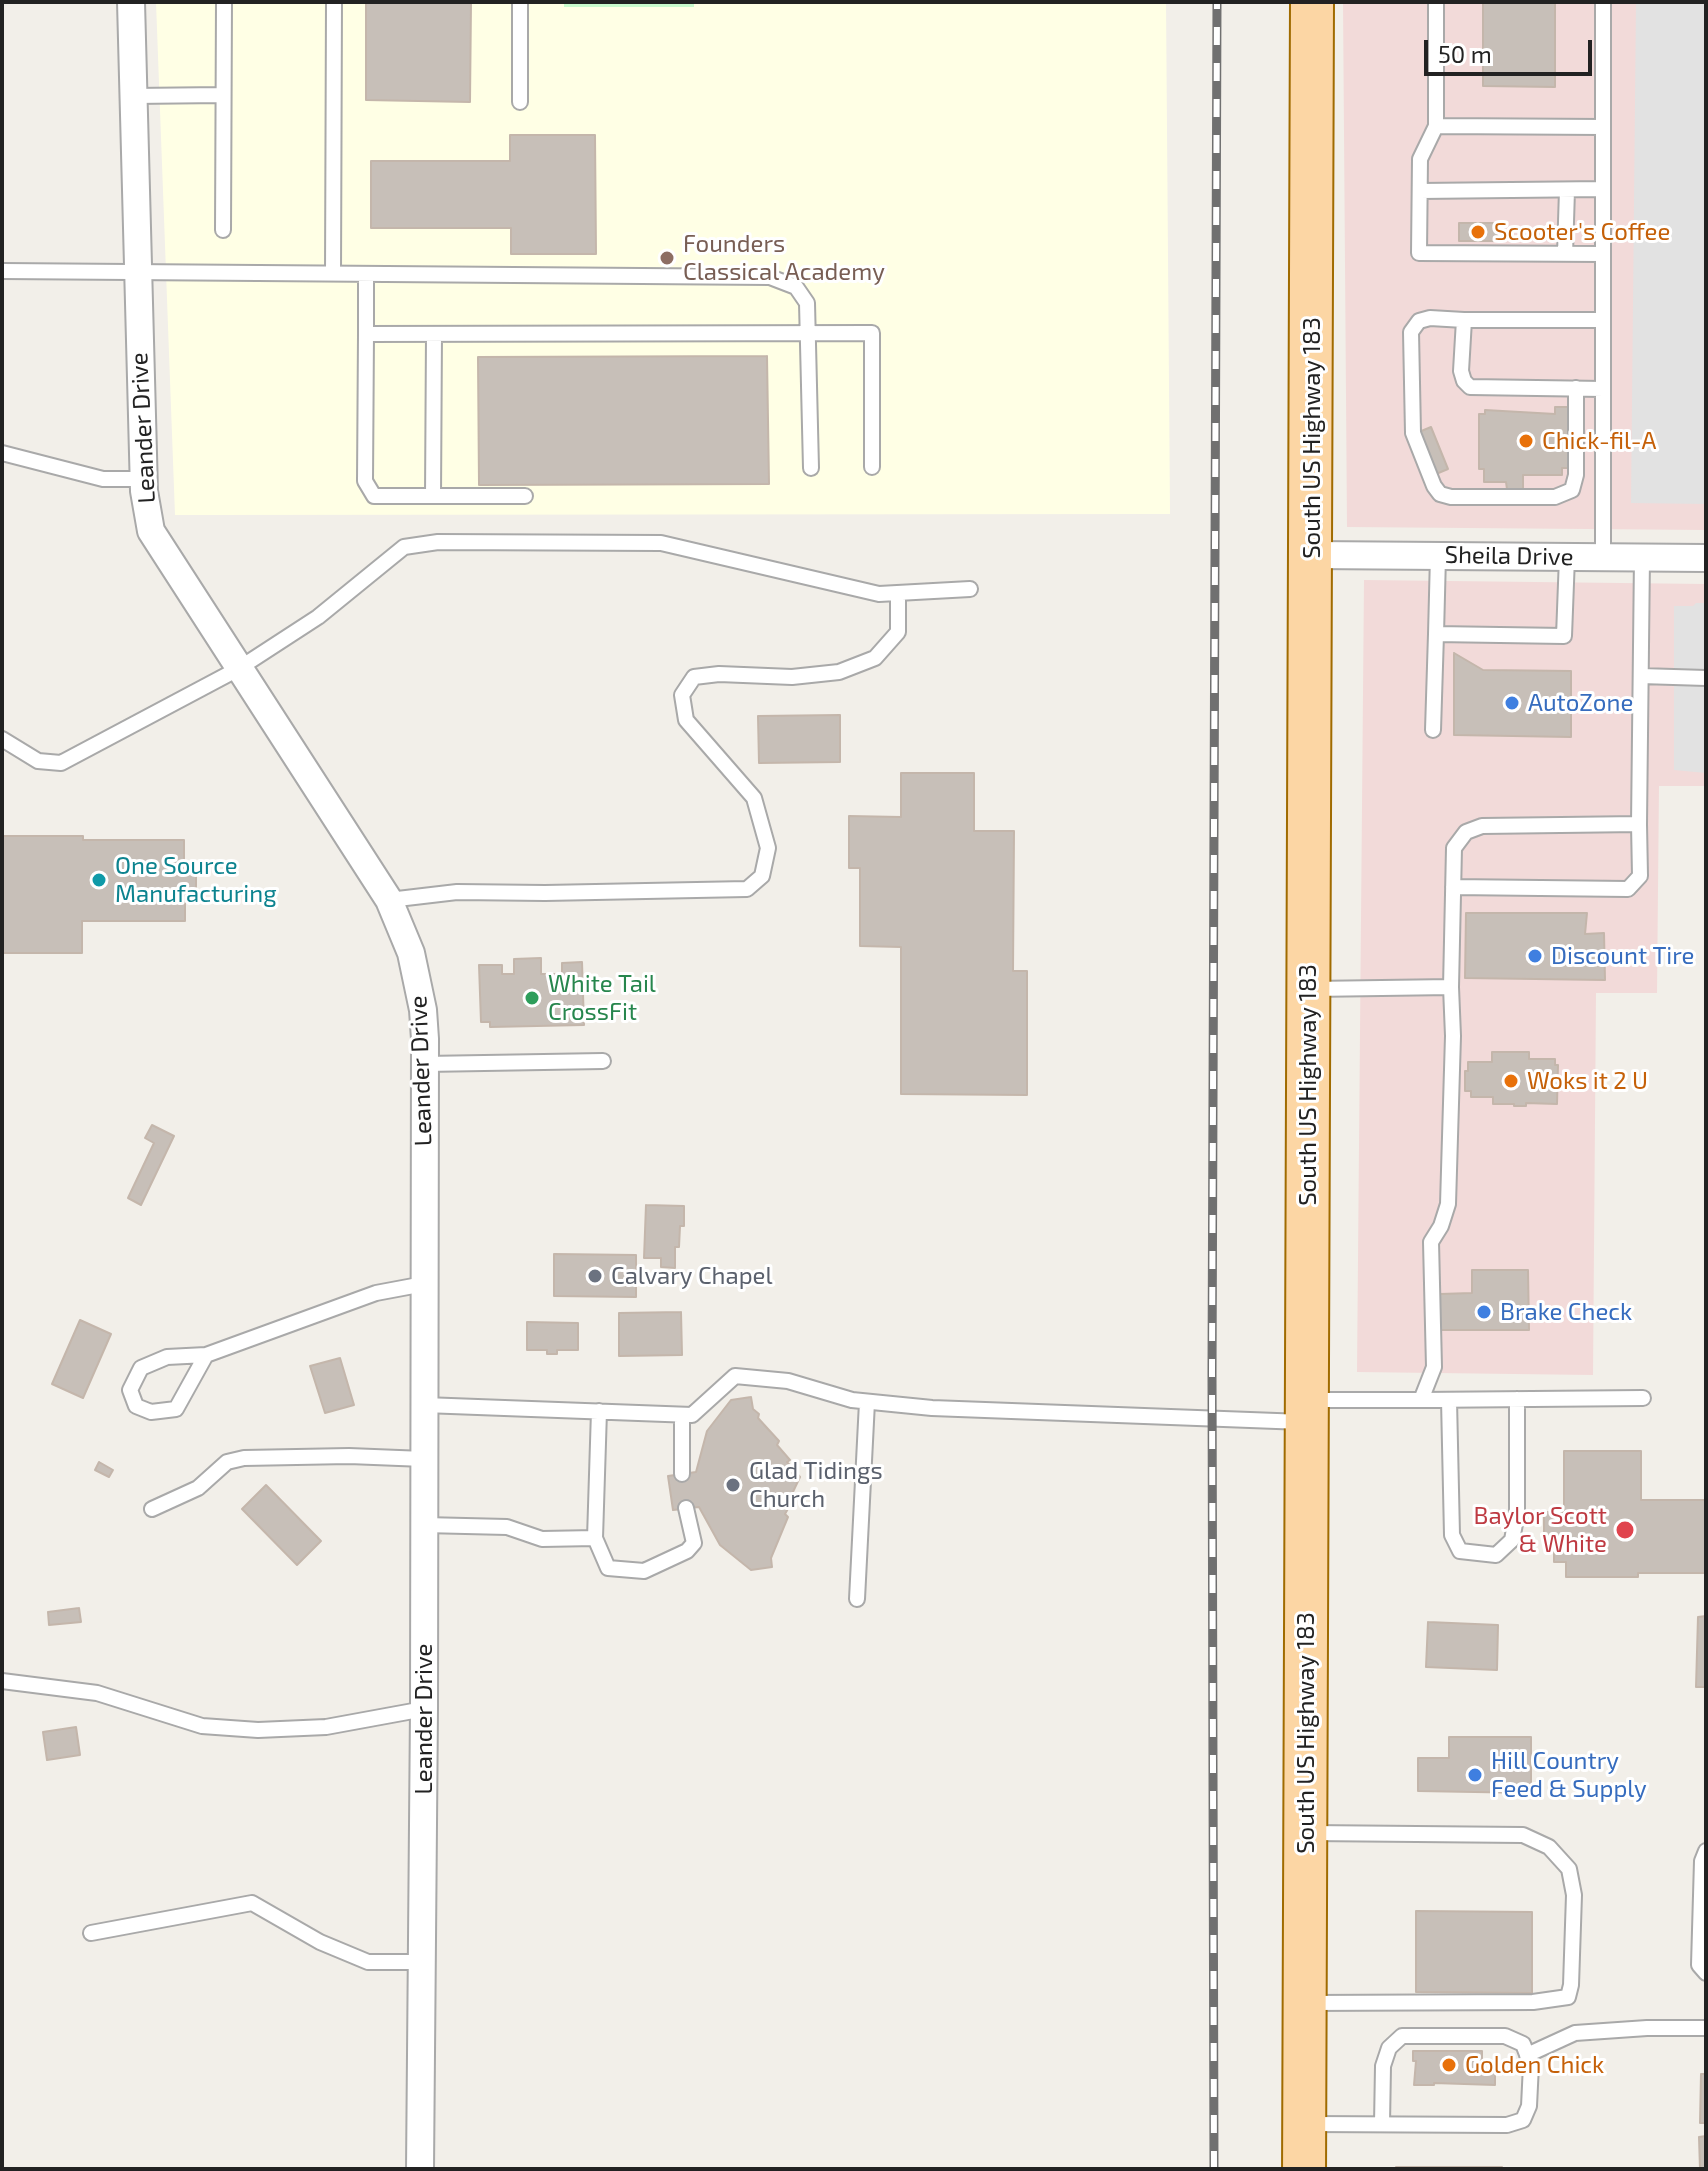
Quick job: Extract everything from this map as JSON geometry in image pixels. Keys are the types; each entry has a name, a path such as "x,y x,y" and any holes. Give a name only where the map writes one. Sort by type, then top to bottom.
{"main road":[{"name":"South US Highway 183","path":"1304,2169 1312,2"}],"street":[{"name":"Leander Drive","path":"131,2 143,479 151,531 389,900 411,953 423,1010 424,1709 420,2169"},
{"name":"Sheila Drive","path":"1312,555 1706,558"}],"lane":[{"path":"223,230 224,2"},
{"path":"333,273 334,2"},
{"path":"520,2 520,102"},
{"path":"1436,2 1436,126 1420,159 1419,253 1603,254"},
{"path":"1603,2 1603,557"},
{"path":"133,96 223,95"},
{"path":"1436,126 1603,127"},
{"path":"1420,191 1603,189"},
{"path":"1565,254 1567,190"},
{"path":"2,271 770,277 796,287 807,303 811,468"},
{"path":"366,274 365,481 374,496 525,496"},
{"path":"1576,388 1576,475 1572,490 1555,497 1451,497 1440,494 1413,433 1411,332 1419,321 1430,318 1603,320"},
{"path":"1464,320 1461,371 1470,387 1603,389"},
{"path":"366,334 872,333 872,467"},
{"path":"433,496 434,334"},
{"path":"2,453 103,479 143,479"},
{"path":"2,739 38,761 61,763 238,669 318,617 404,547 438,542 661,543 879,594 970,589"},
{"path":"1433,730 1438,556"},
{"path":"1436,634 1564,636 1567,557"},
{"path":"1453,887 1628,889 1640,876 1642,557"},
{"path":"389,900 457,892 747,889 762,876 768,848 754,798 686,720 682,695 694,677 719,674 792,677 839,672 875,658 898,632 898,593"},
{"path":"1641,676 1706,678"},
{"path":"1421,1400 1434,1367 1431,1242 1441,1226 1448,1204 1454,848 1466,832 1482,826 1639,824"},
{"path":"1308,989 1451,987"},
{"path":"425,1064 603,1061"},
{"path":"206,1355 176,1409 151,1412 136,1406 130,1390 141,1368 167,1357 206,1355 376,1293 424,1284"},
{"path":"424,1405 692,1415 735,1376 788,1381 852,1400 932,1408 1308,1411 1421,1400 1643,1398"},
{"path":"1449,1400 1452,1535 1460,1551 1496,1555 1512,1540 1517,1513 1517,1399"},
{"path":"857,1599 867,1402"},
{"path":"599,1411 595,1538 608,1568 644,1571 687,1551 694,1543 686,1508"},
{"path":"682,1415 682,1474"},
{"path":"152,1509 198,1488 227,1462 244,1458 349,1456 424,1459"},
{"path":"424,1525 507,1527 542,1539 595,1538"},
{"path":"2,1681 97,1693 202,1726 258,1730 326,1727 424,1709"},
{"path":"1305,2003 1533,2002 1568,1997 1574,1895 1569,1869 1549,1847 1523,1835 1306,1833"},
{"path":"1706,1851 1702,1861 1699,1965 1706,1973"},
{"path":"91,1933 252,1903 320,1942 368,1962 422,1962"},
{"path":"1527,2055 1575,2033 1706,2028"},
{"path":"1304,2124 1507,2125 1523,2120 1529,2106 1531,2065 1523,2044 1505,2036 1402,2036 1389,2048 1383,2066 1382,2124"}],"shaded area":[{"name":"Founders Classical Academy","path":"156,2 1166,2 1170,514 175,515"},
{"path":"1343,2 1706,2 1706,530 1347,527"},
{"path":"1636,2 1706,2 1706,504 1631,503"},
{"path":"1364,580 1706,584 1706,786 1659,786 1657,993 1596,993 1593,1375 1357,1372"},
{"path":"1706,603 1706,773 1674,770 1674,606 1693,606"}],"green space":[{"path":"564,2 694,2 694,7 564,7"}],"building":[{"path":"366,2 471,2 470,102 366,100"},
{"path":"1483,2 1555,2 1555,87 1483,86"},
{"path":"510,135 595,135 596,254 511,254 511,228 371,228 371,161 510,161"},
{"name":"Scooter's Coffee","path":"1459,223 1497,223 1497,241 1459,241"},
{"path":"767,356 769,484 479,485 478,357"},
{"name":"Chick-fil-A","path":"1555,407 1572,407 1572,468 1562,468 1562,475 1523,475 1523,489 1507,489 1506,482 1484,482 1484,469 1479,469 1479,414 1485,414 1485,410 1555,414"},
{"path":"1431,427 1448,469 1424,479 1407,437"},
{"name":"AutoZone","path":"1454,653 1483,670 1571,671 1571,737 1454,735"},
{"path":"840,715 840,762 759,763 758,716"},
{"path":"901,773 974,773 974,831 1014,831 1013,971 1027,971 1027,1095 901,1094 901,947 860,946 860,868 849,868 849,816 901,817"},
{"name":"One Source Manufacturing","path":"2,836 184,840 184,862 196,862 196,898 185,898 185,921 82,921 82,953 2,953"},
{"name":"Discount Tire","path":"1466,913 1587,913 1585,934 1604,933 1605,980 1465,978"},
{"name":"White Tail CrossFit","path":"541,958 541,974 562,974 562,963 582,962 584,1025 490,1027 490,1022 481,1022 479,965 502,965 502,974 514,974 514,959"},
{"name":"Woks it 2 U","path":"1492,1052 1529,1052 1529,1059 1555,1059 1555,1065 1558,1065 1557,1104 1526,1103 1526,1106 1514,1106 1493,1104 1493,1097 1471,1097 1471,1091 1465,1091 1468,1062 1492,1062"},
{"path":"152,1125 174,1136 141,1205 128,1198 154,1143 145,1138"},
{"path":"646,1205 684,1206 684,1226 680,1226 679,1247 675,1247 675,1268 661,1267 661,1258 644,1258"},
{"name":"Calvary Chapel","path":"554,1254 636,1255 636,1297 554,1296"},
{"name":"Brake Check","path":"1472,1270 1528,1270 1529,1330 1440,1330 1440,1294 1472,1293"},
{"path":"681,1312 682,1355 619,1356 619,1313"},
{"path":"80,1320 111,1334 83,1398 52,1384"},
{"path":"527,1322 578,1323 578,1350 557,1350 557,1354 547,1354 547,1350 527,1350"},
{"path":"340,1358 354,1405 325,1413 310,1366"},
{"name":"Glad Tidings Church","path":"751,1397 758,1418 779,1441 777,1445 800,1477 771,1558 772,1567 751,1570 720,1545 699,1507 673,1510 668,1476 696,1472 707,1431 731,1400"},
{"name":"Baylor Scott & White","path":"1564,1451 1641,1451 1641,1500 1706,1500 1706,1573 1566,1577 1566,1562 1554,1562 1554,1549 1544,1548 1544,1512 1564,1512"},
{"path":"99,1462 113,1470 109,1477 95,1470"},
{"path":"266,1485 321,1541 297,1565 242,1509"},
{"path":"79,1608 81,1622 49,1625 48,1612"},
{"path":"1706,1616 1706,1687 1696,1687 1698,1617"},
{"path":"1428,1622 1498,1625 1497,1670 1426,1667"},
{"path":"76,1727 80,1755 47,1760 43,1732"},
{"name":"Hill Country Feed & Supply","path":"1449,1737 1531,1737 1531,1793 1418,1791 1418,1758 1449,1758"},
{"path":"1416,1911 1532,1912 1532,1993 1416,1992"},
{"name":"Golden Chick","path":"1413,2051 1482,2051 1482,2069 1495,2070 1495,2085 1414,2085 1416,2061 1413,2061"},
{"path":"1701,2074 1706,2074 1706,2123 1700,2123"},
{"path":"1706,2136 1706,2169 1700,2169 1699,2137"},
{"path":"1502,2167 1502,2169 1396,2169"}],"railway":[{"path":"1214,2169 1212,1373 1217,2"}],"place":[{"name":"Scooter's Coffee","path":"1478,232"},
{"name":"Founders Classical Academy","path":"667,258"},
{"name":"Chick-fil-A","path":"1526,441"},
{"name":"AutoZone","path":"1512,703"},
{"name":"One Source Manufacturing","path":"99,880"},
{"name":"Discount Tire","path":"1535,956"},
{"name":"White Tail CrossFit","path":"532,998"},
{"name":"Woks it 2 U","path":"1511,1081"},
{"name":"Calvary Chapel","path":"595,1276"},
{"name":"Brake Check","path":"1484,1312"},
{"name":"Glad Tidings Church","path":"733,1485"},
{"name":"Baylor Scott & White","path":"1625,1530"},
{"name":"Hill Country Feed & Supply","path":"1475,1775"},
{"name":"Golden Chick","path":"1449,2065"}]}
